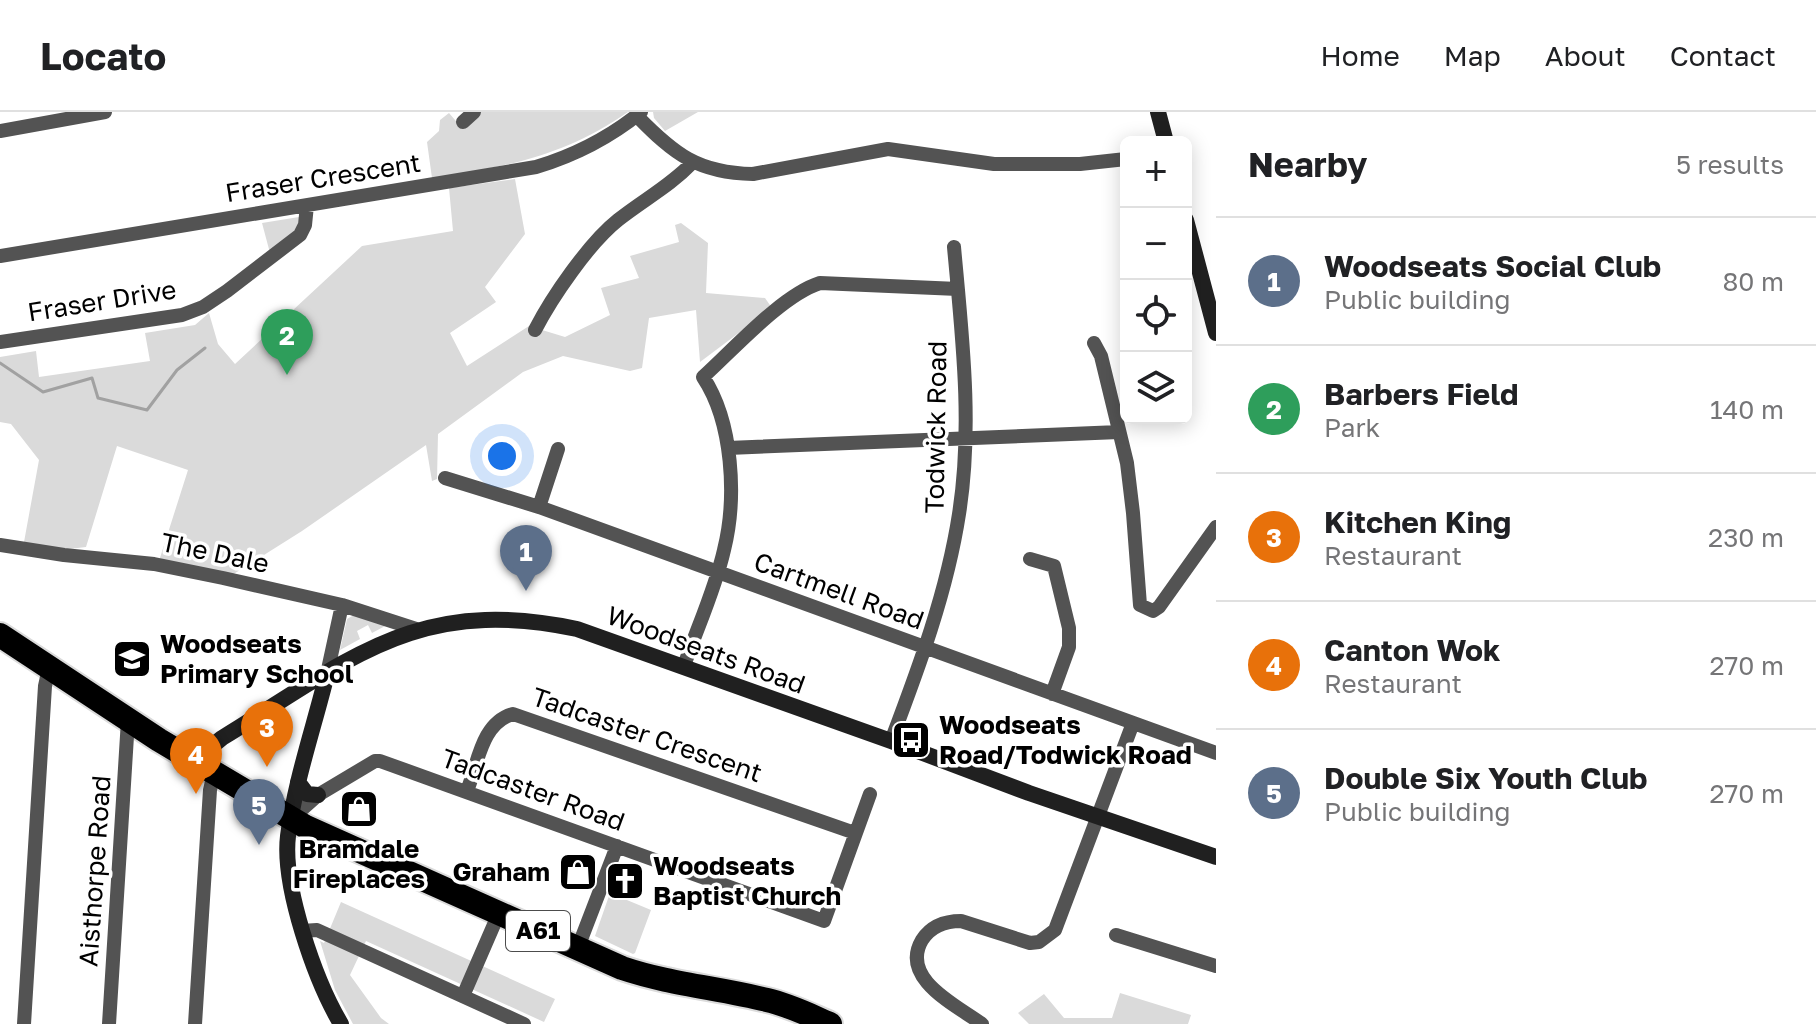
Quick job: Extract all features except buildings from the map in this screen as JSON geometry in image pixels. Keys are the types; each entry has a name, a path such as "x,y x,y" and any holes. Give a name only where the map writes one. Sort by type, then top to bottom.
{"highway":[{"name":"A61","path":"0,635 207,769 321,834 577,950 648,977 765,999 823,1022"}],"street":[{"path":"0,131 105,112"},
{"path":"1158,112 1164,136"},
{"path":"639,114 659,138 692,163 731,174 753,174 888,149 994,164 1080,164 1120,160"},
{"name":"Fraser Crescent","path":"0,256 536,167 593,146 639,114"},
{"path":"535,330 538,311 600,238 617,221 674,182 692,163"},
{"name":"Fraser Drive","path":"0,342 182,315 203,307 300,235 305,225 307,205"},
{"path":"1192,243 1216,333"},
{"name":"Todwick Road","path":"891,741 925,648 953,552 961,500 965,378 954,247"},
{"path":"684,666 718,572 728,524 728,448 715,396 703,377 808,287 820,283 958,289"},
{"path":"1094,343 1101,356 1119,432 1133,513 1140,605 1153,611 1159,607 1216,527"},
{"path":"728,448 1119,432"},
{"path":"539,507 558,449"},
{"name":"Cartmell Road","path":"445,478 539,507 1216,753"},
{"name":"The Dale","path":"0,545 154,564 342,605 416,629"},
{"path":"1030,559 1054,566 1069,628 1069,647 1052,694"},
{"path":"341,1024 302,931 288,858 298,782 342,605"},
{"name":"Woodseats Road","path":"207,769 211,747 222,738 373,646 416,629 469,619 533,621 577,629 1216,857"},
{"path":"1069,628 1084,623"},
{"path":"24,1024 45,686 49,668"},
{"name":"Tadcaster Crescent","path":"467,791 490,728 513,714 855,833"},
{"name":"Aisthorpe Road","path":"109,1024 128,720"},
{"path":"982,1024 925,981 918,961 923,939 939,925 949,921 961,921 1030,943 1048,936 1060,921 1133,723"},
{"name":"Tadcaster Road","path":"291,819 318,795 375,761 380,761 824,921 870,794"},
{"path":"195,1024 210,790 207,769"},
{"path":"298,782 307,794 318,795"},
{"path":"288,858 301,842 321,834"},
{"path":"577,950 617,846"},
{"path":"463,996 499,913"},
{"path":"302,931 317,930 524,1024"},
{"path":"1116,935 1216,966"}],"shaded area":[{"path":"478,112 628,112 605,127 558,149 510,164 432,178 427,142 439,131 440,120 449,113 461,127"},
{"path":"653,112 698,112 665,131"},
{"path":"515,179 525,234 485,287 496,302 450,333 467,366 529,326 565,337 610,315 601,288 639,278 630,256 679,242 675,225 681,223 708,243 706,293 765,298 772,308 700,362 696,310 649,318 642,368 630,371 563,356 523,372 438,434 437,479 432,481 426,445 302,531 232,575 159,561 188,470 117,446 86,547 61,550 24,542 39,460 11,424 0,422 0,357 36,351 39,377 150,361 145,333 195,325 209,313 218,344 235,364 362,246 453,231 449,188"},
{"path":"299,217 303,227 270,253 262,223"},
{"path":"354,615 387,625 372,633 368,625 357,631 360,639 340,650 347,619"},
{"path":"610,893 651,910 633,954 595,936"},
{"path":"341,902 555,999 544,1022 366,941 350,975 381,1018 389,1024 353,1024 335,990 320,941 324,943"},
{"path":"1120,993 1191,1015 1188,1024 1029,1024 1018,1013 1044,994 1064,1018 1112,1018"}],"waterway":[{"path":"0,363 43,392 92,378 98,398 147,410 177,370 205,348"}],"place":[{"name":"Barbers Field","path":"287,375"},
{"name":"Woodseats Social Club","path":"526,591"},
{"name":"Woodseats Primary School","path":"132,659"},
{"name":"Woodseats Road/Todwick Road","path":"911,740"},
{"name":"Kitchen King","path":"267,767"},
{"name":"Canton Wok","path":"196,794"},
{"name":"Bramdale Fireplaces","path":"359,809"},
{"name":"Double Six Youth Club","path":"259,845"},
{"name":"Graham","path":"578,872"},
{"name":"Woodseats Baptist Church","path":"625,881"}]}
